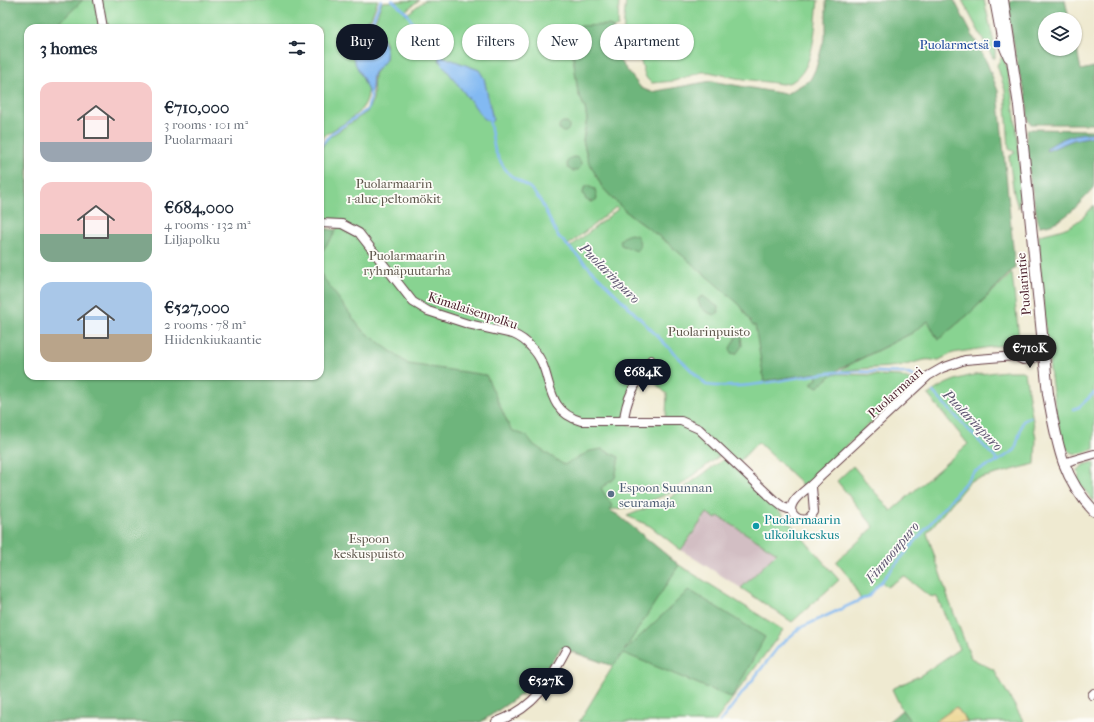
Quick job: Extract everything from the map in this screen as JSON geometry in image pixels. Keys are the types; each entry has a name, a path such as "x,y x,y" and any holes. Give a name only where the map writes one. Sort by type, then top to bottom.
{"main road":[{"name":"Puolarintie","path":"995,0 1003,43 1013,67"},
{"name":"Puolarintie","path":"1003,0 1020,106 1042,353 1052,414 1063,463 1068,476 1081,497 1094,511"}],"street":[{"path":"98,0 102,24"},
{"name":"Kimalaisenpolku","path":"324,223 342,224 359,233 413,302 428,311 468,324 513,334 526,342 537,355 552,398 562,412 571,418 582,421 682,421 699,429 774,500 783,507 791,510"},
{"name":"Puolarmaari","path":"791,510 794,500 812,487 819,477 933,373 964,360 1015,356 1022,351 1028,350 1042,353"},
{"path":"624,421 624,413 640,375 651,360"},
{"path":"1063,463 1094,454"},
{"path":"791,510 795,517 799,519 804,520 812,516 815,508 812,487"},
{"path":"496,722 514,715 542,691 566,650"}],"shaded area":[{"path":"707,512 716,518 718,516 798,534 741,588 681,550"}],"green space":[{"path":"0,0 378,0 371,18 366,20 366,24 336,24 336,60 362,60 363,77 368,93 366,101 357,114 324,136 324,24 24,24 24,380 324,380 324,228 336,230 339,220 324,219 324,144 328,138 367,112 373,99 374,74 385,60 388,60 388,24 376,24 375,21 382,2 419,0 405,11 406,15 425,0 619,0 618,24 600,24 600,31 592,36 592,24 537,24 537,60 574,60 578,93 585,108 587,119 583,140 588,160 602,187 624,210 669,244 741,305 753,326 755,324 761,349 816,373 900,376 914,382 803,487 799,481 758,442 739,462 722,454 670,493 638,506 609,510 679,565 783,630 715,722 579,722 613,666 561,648 536,684 481,722 0,722","holes":["616,207 618,209 569,248 567,246","645,374 667,394 666,415 660,423 629,426 628,413"]},
{"name":"Espoon keskuspuisto","path":"0,0 83,0 58,24 24,24 24,380 324,380 324,278 361,329 408,364 486,375 511,430 527,436 534,445 564,465 590,451 602,449 619,457 615,478 601,488 612,506 609,510 618,515 679,565 624,651 689,590 765,637 732,698 623,653 613,666 561,648 536,684 481,722 0,722"},
{"path":"626,0 818,0 814,37 807,64 801,74 793,81 782,84 736,78 709,72 702,72 674,81 652,83 645,75 640,60 694,60 694,24 624,24"},
{"path":"826,0 954,0 987,63 998,91 1015,268 970,313 938,340 928,321 912,333 838,370 818,387 812,385 812,382 817,379 816,373 764,381 755,325 753,326 740,305 669,244 624,210 602,187 588,160 583,140 587,119 585,108 578,93 574,60 592,60 592,26 600,25 600,60 619,60 641,88 651,92 711,81 786,94 810,80 816,68 826,32"},
{"path":"962,0 984,0 995,47 995,58 993,58"},
{"path":"1012,0 1065,0 1068,12 1038,12 1038,56 1078,56 1081,70 1094,67 1094,124 1031,124 1028,120 1026,94 1019,73 1008,14 1008,4"},
{"path":"1003,55 1007,68 1017,132 1020,178 1018,208 1014,194 1009,157 1015,152 1009,149 1005,90 997,65"},
{"path":"562,122 566,122 568,123 568,131 562,132 559,129 559,125"},
{"path":"1028,129 1094,130 1094,188 1070,213 1048,225 1039,226 1027,161 1026,137"},
{"path":"574,157 579,159 581,164 579,169 574,171 569,169 567,164 569,159"},
{"path":"587,186 595,189 597,199 592,202 586,200 583,193 584,188"},
{"path":"1094,205 1094,449 1077,454 1068,450 1062,438 1057,414 1044,312 1039,235 1064,229 1076,223"},
{"path":"324,228 336,230 324,248"},
{"path":"630,234 636,235 638,238 640,243 637,251 621,245 620,240"},
{"path":"1012,273 1019,338 1016,343 953,353 937,361 924,360 896,366 855,369 839,372 847,366 912,333 928,321 938,340 970,313"},
{"path":"703,296 718,307 719,312 714,315 701,308 698,299"},
{"path":"738,334 741,334 742,346 736,354 731,353 730,348"},
{"path":"1007,371 1022,371 1025,373 1036,439 1035,464 970,481 927,533 948,598 971,658 994,670 1024,722 966,722 966,719 956,707 935,722 911,722 902,710 892,689 921,675 959,649 937,597 929,596 904,576 887,587 881,581 869,596 861,600 848,576 836,562 874,527 837,481 853,466 891,511 968,444 928,395 946,384 965,377"},
{"path":"724,459 769,499 839,580 792,622 741,588 777,553 718,516 716,519 707,513 681,550 650,526 627,516 667,500"},
{"path":"1094,462 1094,501 1076,480 1079,477 1078,471 1083,465"},
{"path":"902,710 911,722 888,722"}],"sand":[{"path":"956,707 966,722 935,722"}],"water":[{"path":"366,20 373,20 375,24 362,24"},
{"path":"354,60 385,60 374,73 370,94"},
{"path":"439,60 452,60 479,70 484,78 493,120 491,122 485,120"},
{"path":"1094,133 1094,136 1073,140 1047,151 1047,148 1058,141 1075,135"}],"waterway":[{"path":"372,22 381,0"},
{"name":"Puolarinpuro","path":"392,0 407,13 413,24"},
{"path":"324,142 332,133 367,110 371,97 370,92"},
{"name":"Puolarinpuro","path":"489,119 495,151 503,166 510,175 530,188 540,200 558,236 706,385 740,386 839,372 906,373 915,377"},
{"name":"Puolarinpuro","path":"933,392 998,461"},
{"name":"Finnoonpuro","path":"1073,409 1079,407 1094,393"},
{"name":"Finnoonpuro","path":"720,722 779,646 800,628 869,596 974,472 998,461 1015,450 1023,421 1031,417"}],"place":[{"name":"Puolarmetsä","path":"997,44"},
{"name":"Espoon Suunnan seuramaja","path":"611,494"},
{"name":"Puolarmaarin ulkoilukeskus","path":"756,526"}],"park label":[{"name":"Puolarmaarin 1-alue peltomökit","path":"394,190"},
{"name":"Puolarmaarin ryhmäpuutarha","path":"407,262"},
{"name":"Puolarinpuisto","path":"709,331"}]}
